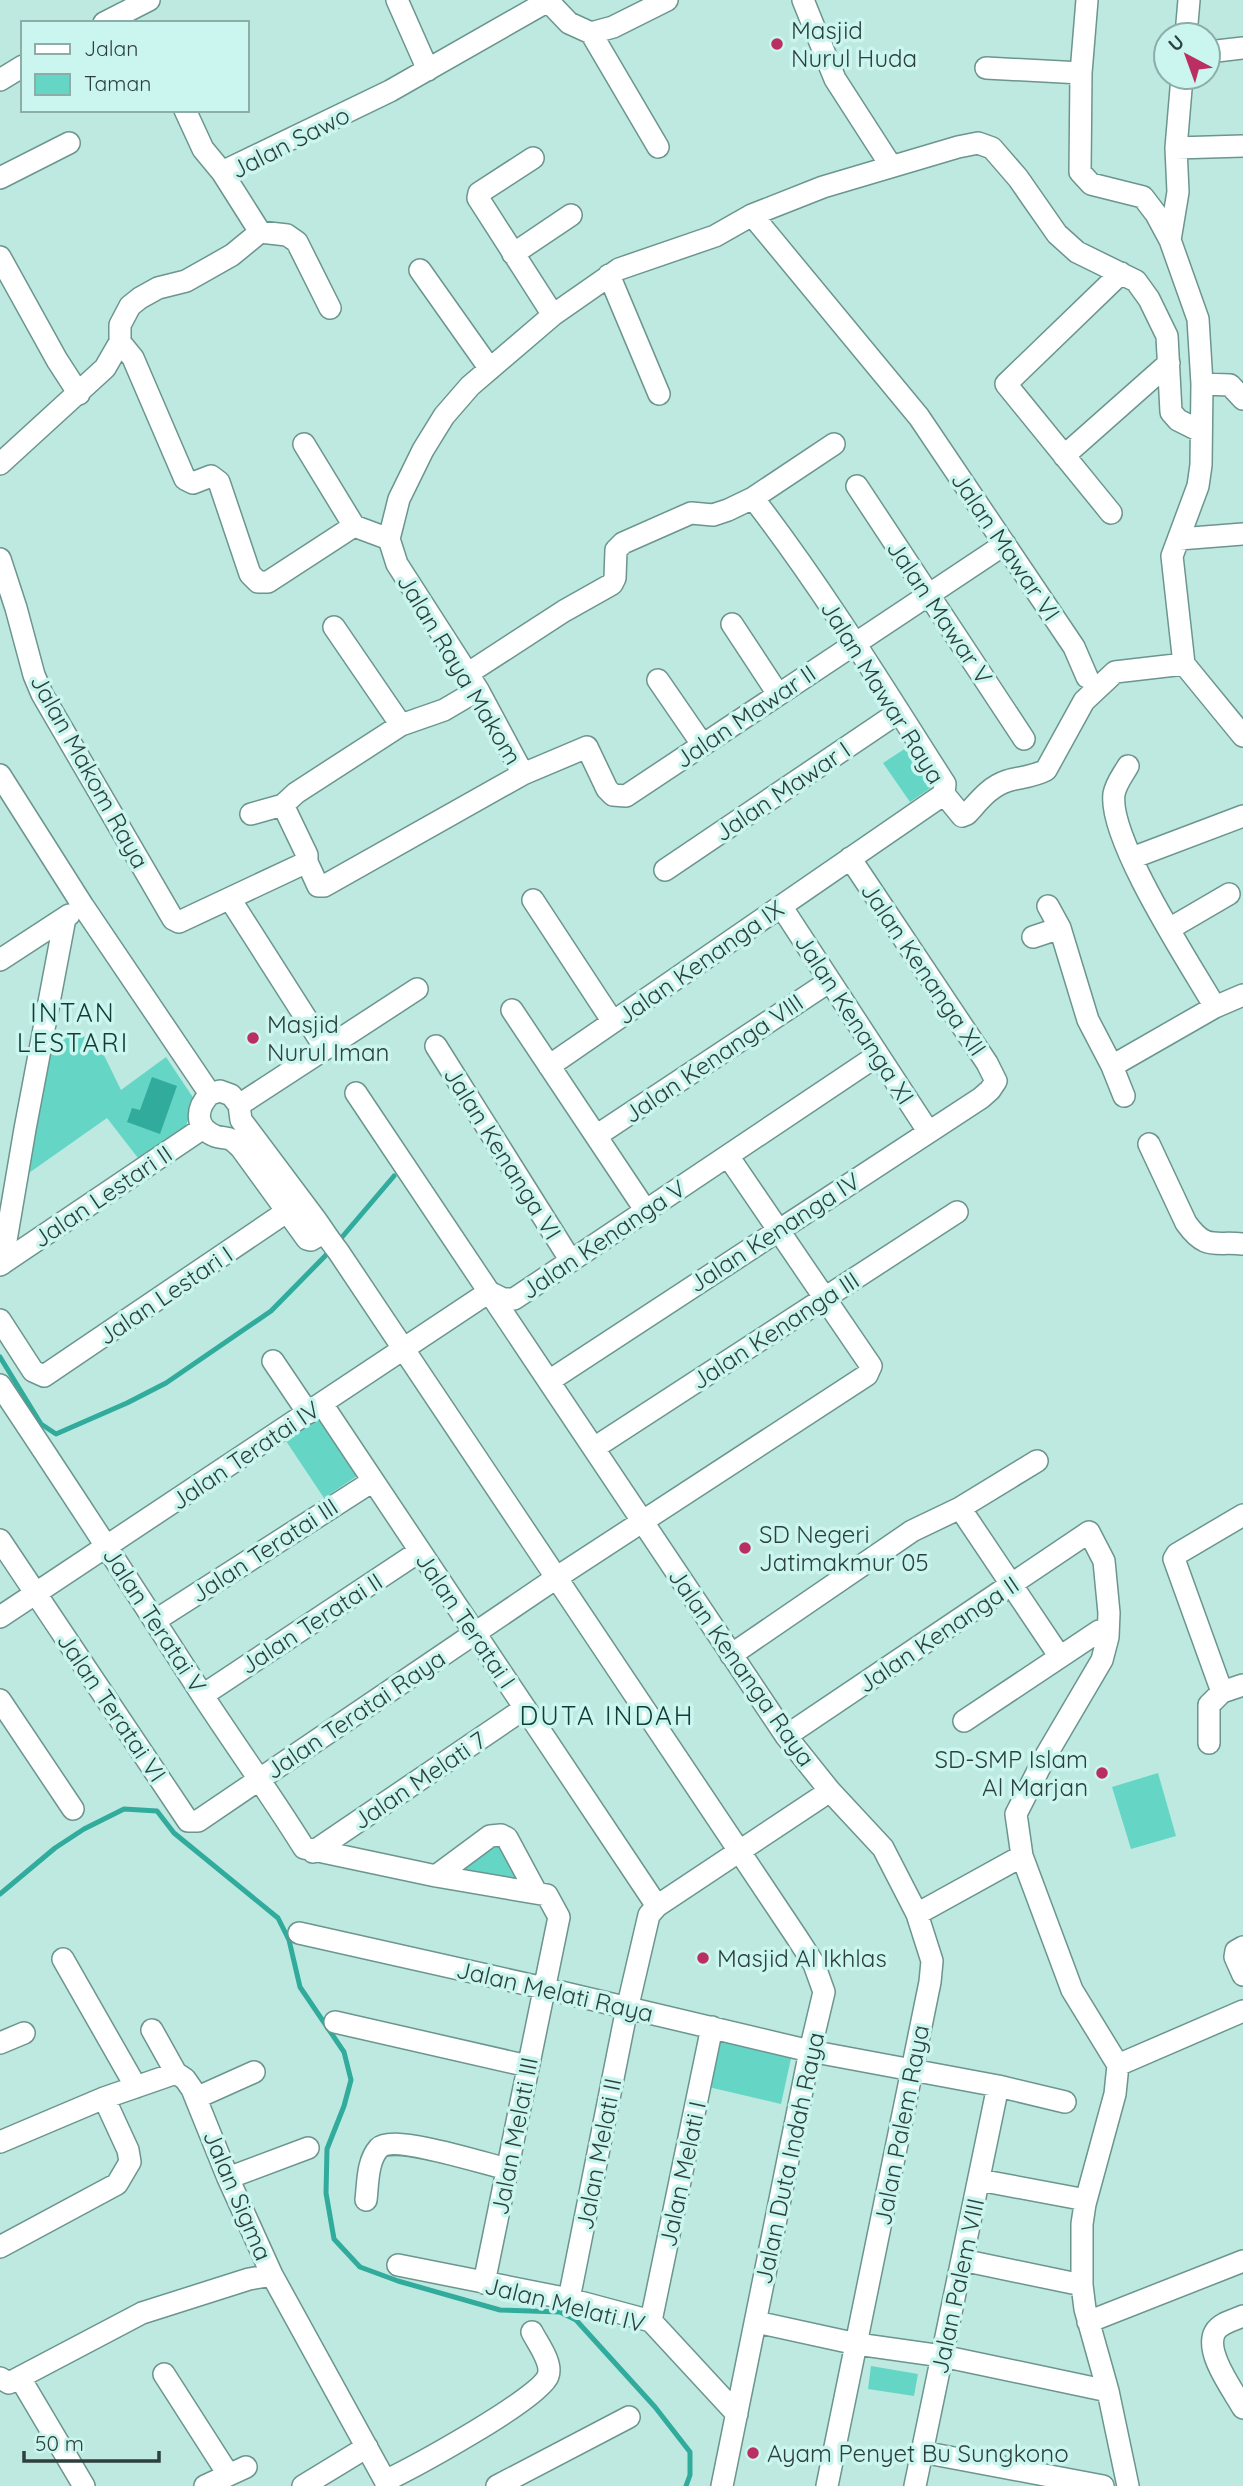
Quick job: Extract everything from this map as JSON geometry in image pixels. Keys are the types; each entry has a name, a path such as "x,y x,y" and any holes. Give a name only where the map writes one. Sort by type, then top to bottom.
{"street":[{"path":"397,0 428,70"},
{"path":"548,0 569,23 591,33 657,147"},
{"name":"Jalan Sawo","path":"260,232 222,172 390,92 548,0"},
{"path":"591,33 613,27 667,0"},
{"path":"803,0 835,79 891,166"},
{"path":"1087,0 1081,73 1080,172 1091,184 1143,197 1149,204 1170,240 1198,319 1202,384 1201,465 1198,486 1172,556 1184,664 1243,736"},
{"path":"1187,21 1189,0"},
{"path":"108,21 147,1 152,21"},
{"path":"1222,50 1243,48"},
{"path":"0,80 21,67"},
{"path":"986,68 1081,73"},
{"path":"1170,240 1178,191 1177,148 1181,91"},
{"path":"186,112 203,149 222,172"},
{"path":"0,178 69,143"},
{"path":"304,444 354,526 389,539 399,499 423,450 444,416 470,386 490,369 554,315 610,275 619,269 715,236 752,215 823,187 978,143 987,144 1017,178 1057,234 1077,252 1136,281 1149,299 1167,335 1171,412 1178,420 1200,431"},
{"path":"1177,148 1243,146"},
{"path":"533,158 480,193 478,198 554,315"},
{"path":"1128,194 1178,191"},
{"path":"513,254 571,215"},
{"name":"Jalan Mawar VI","path":"752,215 919,417 1074,647 1087,677"},
{"path":"0,464 106,368 120,342 120,325 131,306 158,288 186,281 232,255 260,232 287,235 297,242 330,308"},
{"path":"0,257 50,348 79,394"},
{"path":"420,270 490,369"},
{"path":"1111,513 1006,384 1121,274"},
{"path":"610,275 659,394"},
{"path":"120,342 133,358 185,479 193,484 211,476 219,482 250,574 258,582 268,582 354,526"},
{"path":"1064,456 1169,363"},
{"path":"1202,384 1230,385 1243,399"},
{"path":"251,814 283,805 296,793 401,725 444,710 472,682 564,611 612,584 615,578 616,550 623,543 691,513 712,515 753,498 834,444"},
{"name":"Jalan Mawar V","path":"857,485 1024,739"},
{"name":"Jalan Mawar Raya","path":"753,498 790,547 945,784 944,794 850,859"},
{"path":"1179,539 1243,534"},
{"name":"Jalan Raya Makom","path":"389,539 397,564 472,682 523,774"},
{"name":"Jalan Mawar II","path":"523,774 587,747 607,789 613,796 626,796 1005,544"},
{"name":"Jalan Makom Raya","path":"0,559 42,694 173,919 179,922 230,899"},
{"path":"733,624 778,694"},
{"path":"334,627 401,725"},
{"path":"944,794 962,816 967,814 989,790 1005,782 1037,775 1046,770 1084,701 1115,672 1184,664"},
{"path":"658,680 702,744"},
{"name":"Jalan Mawar I","path":"665,870 899,712"},
{"path":"1128,765 1114,792 1121,838 1169,929 1215,1007"},
{"path":"283,805 307,855 307,862 317,886 324,886 523,774"},
{"path":"0,775 83,906 210,1094"},
{"path":"1132,858 1243,816"},
{"name":"Jalan Kenanga IX","path":"550,1066 850,859"},
{"name":"Jalan Kenanga XII","path":"850,859 987,1063 996,1081"},
{"path":"307,862 230,899 325,1048"},
{"path":"1169,929 1229,894"},
{"path":"533,900 613,1022"},
{"path":"0,960 83,906"},
{"name":"Jalan Kenanga XI","path":"781,906 928,1131"},
{"path":"1048,906 1060,928 1088,1020 1124,1096"},
{"path":"1,1264 65,918"},
{"path":"1033,937 1060,928"},
{"name":"Jalan Kenanga VIII","path":"596,1136 830,981"},
{"path":"239,1105 417,989"},
{"path":"1112,1066 1215,1007 1243,995"},
{"path":"512,1010 646,1211"},
{"name":"Jalan Kenanga VI","path":"436,1046 571,1261"},
{"name":"Jalan Kenanga V","path":"356,1093 489,1292 503,1299 514,1299 878,1055"},
{"name":"Jalan Kenanga IV","path":"549,1381 981,1098 996,1081"},
{"path":"256,1139 241,1120 239,1105 226,1092 210,1094 199,1107 198,1118 203,1128 215,1136 232,1140 294,1207"},
{"path":"260,1093 251,1116 251,1126 294,1207"},
{"name":"Jalan Lestari II","path":"1,1264 203,1128"},
{"path":"1149,1144 1186,1223 1194,1234 1208,1244 1243,1244"},
{"path":"728,1156 825,1298"},
{"name":"Jalan Duta Indah Raya","path":"294,1207 307,1239 330,1241 404,1350 814,1964 824,1992 722,2486"},
{"name":"Jalan Lestari I","path":"0,1320 33,1371 42,1375 48,1374 294,1207"},
{"name":"Jalan Kenanga III","path":"594,1448 957,1212"},
{"name":"Jalan Teratai IV","path":"0,1617 489,1292"},
{"name":"Jalan Kenanga Raya","path":"489,1292 786,1736 830,1791 657,1906"},
{"name":"Jalan Teratai Raya","path":"188,1821 198,1821 555,1579 867,1376 871,1366 825,1298"},
{"name":"Jalan Teratai I","path":"273,1360 373,1481 657,1906"},
{"name":"Jalan Teratai V","path":"0,1385 304,1848 313,1852"},
{"path":"732,1655 912,1531 960,1508 1037,1461"},
{"name":"Jalan Teratai III","path":"156,1620 373,1481"},
{"path":"960,1508 1060,1657"},
{"path":"1222,1692 1174,1559 1177,1554 1243,1515"},
{"name":"Jalan Kenanga II","path":"786,1736 1089,1532 1104,1561 1109,1613 1108,1637 1102,1660 1045,1757 1016,1814 1022,1856"},
{"name":"Jalan Teratai VI","path":"0,1541 188,1821"},
{"name":"Jalan Teratai II","path":"203,1695 420,1551"},
{"path":"964,1721 1099,1631"},
{"path":"1209,1743 1209,1705 1222,1692 1243,1685"},
{"path":"0,1700 73,1809"},
{"name":"Jalan Melati 7","path":"313,1852 525,1708"},
{"name":"Jalan Palem Raya","path":"827,2486 914,2070 932,1961 917,1914 883,1848 830,1791"},
{"name":"Jalan Melati III","path":"436,1876 490,1836 501,1835 507,1838 536,1892 547,1895 559,1917 484,2283"},
{"path":"313,1852 536,1892"},
{"path":"917,1914 1022,1856 1072,1990 1118,2065 1115,2094 1082,2224 1082,2285 1128,2486"},
{"path":"629,2001 649,1914 657,1906"},
{"name":"Jalan Melati Raya","path":"299,1933 544,1988 629,2001 712,2027 810,2051 998,2085 1065,2102"},
{"path":"1243,1947 1236,1951 1235,1956 1243,1975"},
{"path":"62,1959 136,2087"},
{"name":"Jalan Melati II","path":"569,2299 629,2001"},
{"path":"1118,2065 1243,2011"},
{"path":"335,2022 528,2066"},
{"name":"Jalan Melati I","path":"652,2321 712,2027"},
{"name":"Jalan Sigma","path":"152,2030 176,2073 185,2078 196,2098 228,2178 272,2275 386,2483"},
{"path":"0,2043 24,2033"},
{"path":"196,2098 254,2072"},
{"path":"0,2142 104,2098 176,2073"},
{"name":"Jalan Palem VIII","path":"915,2486 998,2085"},
{"path":"0,2247 117,2184 130,2162 128,2150 104,2098"},
{"path":"0,2126 37,2111"},
{"path":"366,2200 371,2162 384,2144 406,2143 507,2169"},
{"path":"228,2178 308,2148"},
{"path":"979,2180 1086,2200"},
{"path":"962,2260 1082,2285"},
{"path":"1092,2321 1243,2261"},
{"name":"Jalan Melati IV","path":"398,2265 569,2299 652,2321 737,2414"},
{"path":"84,2486 10,2378 142,2313 272,2275"},
{"path":"1243,2316 1221,2325 1215,2332 1212,2344 1213,2356 1243,2408"},
{"path":"756,2322 857,2344 942,2356 1108,2391"},
{"path":"386,2483 530,2397 545,2384 550,2374 549,2366 532,2332"},
{"path":"164,2374 237,2471 205,2486"},
{"path":"497,2486 629,2417"},
{"path":"303,2486 367,2447"},
{"path":"922,2452 1104,2486"}],"green space":[{"path":"906,748 932,787 910,802 883,763"},
{"path":"49,1036 95,1037 121,1090 166,1057 194,1099 186,1126 138,1158 107,1118 26,1175"},
{"path":"318,1411 360,1474 324,1498 282,1435"},
{"path":"1158,1773 1176,1836 1131,1849 1112,1787"},
{"path":"499,1839 530,1887 448,1873"},
{"path":"711,2036 792,2054 781,2104 700,2085"},
{"path":"871,2366 918,2374 914,2396 868,2389"}],"shaded area":[{"path":"152,1077 177,1086 160,1134 127,1122 132,1108 140,1110"}],"waterway":[{"path":"337,1243 394,1176"},
{"path":"0,1357 41,1424 56,1434 166,1383 271,1311 331,1250"},
{"path":"0,1894 55,1848 84,1829 124,1809 157,1811 174,1833 278,1918 289,1940 300,1987 344,2052 351,2080 327,2149 326,2193 334,2239 360,2267 398,2281 500,2310 560,2312 576,2320 655,2407 690,2452 690,2475 686,2486"}],"place":[{"name":"Masjid Nurul Huda","path":"777,44"},
{"name":"Masjid Nurul Iman","path":"253,1038"},
{"name":"SD Negeri Jatimakmur 05","path":"745,1548"},
{"name":"SD-SMP Islam Al Marjan","path":"1102,1773"},
{"name":"Masjid Al Ikhlas","path":"703,1958"},
{"name":"Ayam Penyet Bu Sungkono","path":"753,2453"}],"district":[{"name":"INTAN LESTARI","path":"73,1027"},
{"name":"DUTA INDAH","path":"607,1715"}]}
